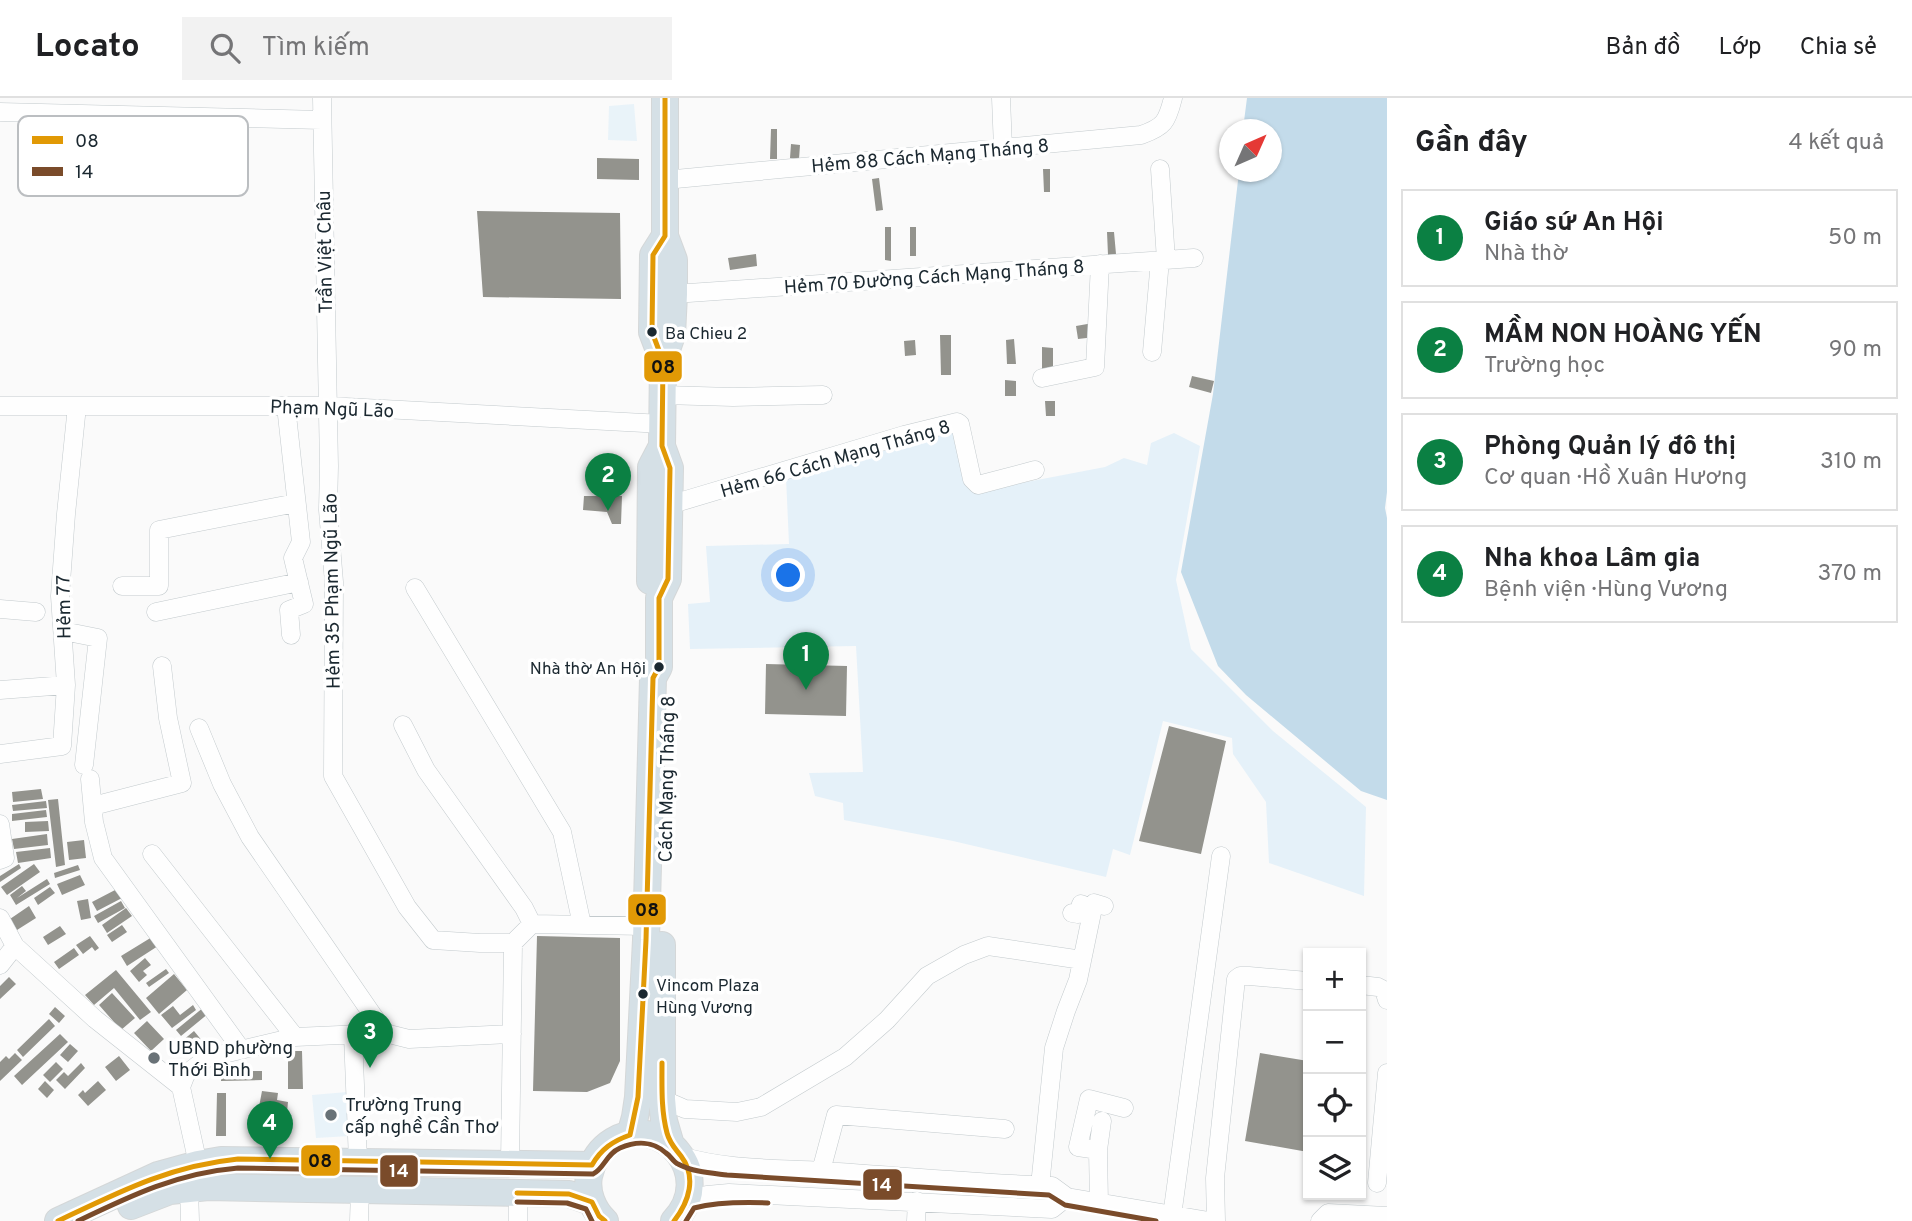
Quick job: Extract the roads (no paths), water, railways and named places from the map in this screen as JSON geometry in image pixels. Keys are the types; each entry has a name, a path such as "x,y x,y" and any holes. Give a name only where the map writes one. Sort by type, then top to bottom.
{"highway":[{"name":"Cách Mạng Tháng 8","path":"630,1135 638,1097 653,678 659,667 659,598 668,579 670,468 662,435 663,361 672,335 674,260 665,236 665,98"},
{"name":"Cách Mạng Tháng 8","path":"663,361 652,332 653,255 665,236"},
{"name":"Cách Mạng Tháng 8","path":"659,598 650,580 650,503 652,467 662,435"},
{"name":"Cách Mạng Tháng 8","path":"659,667 668,680 662,943 662,1099 664,1121 676,1151 688,1170 691,1185 681,1210"},
{"path":"598,1212 589,1190 589,1177 598,1154 607,1145 641,1133 650,1135 676,1151"},
{"path":"97,1221 149,1197 170,1191 193,1176 238,1159 592,1165"},
{"path":"58,1221 158,1175 360,1190 569,1194 598,1212"}],"street":[{"name":"Trần Việt Châu","path":"323,98 327,406"},
{"path":"1001,98 1003,148"},
{"name":"Hẻm 88 Cách Mạng Tháng 8","path":"665,180 1140,135 1161,127 1168,116 1173,98"},
{"path":"0,113 138,116"},
{"path":"248,118 322,120"},
{"path":"1152,352 1163,260 1160,169"},
{"name":"Hẻm 70 Đường Cách Mạng Tháng 8","path":"674,294 1194,258"},
{"path":"1042,378 1095,367 1100,264"},
{"path":"663,395 822,395"},
{"name":"Hẻm 77","path":"0,754 62,746 66,685 61,596 63,550 77,405"},
{"name":"Phạm Ngũ Lão","path":"0,406 327,406 662,435"},
{"path":"286,406 301,542 293,558 304,604 289,610 290,635"},
{"name":"Hẻm 35 Phạm Ngũ Lão","path":"327,406 328,510 334,582 333,776 407,907 433,940 513,943"},
{"name":"Hẻm 66 Cách Mạng Tháng 8","path":"669,505 904,435 957,422 960,424 975,484 1035,470"},
{"path":"121,586 159,586 159,530 296,503"},
{"path":"156,612 299,582"},
{"path":"415,588 562,832 582,925"},
{"path":"0,609 36,612"},
{"path":"63,631 98,638 87,772 94,822 103,858 241,1049"},
{"path":"93,806 182,783 168,718 162,666"},
{"path":"0,690 66,685"},
{"path":"403,724 426,770 524,908 532,924"},
{"path":"200,728 222,784 250,837 385,1033"},
{"path":"0,824 5,858 0,860"},
{"path":"152,854 295,1037"},
{"path":"1172,1216 1221,856"},
{"path":"1040,1185 1054,1048 1099,907 1081,904 1078,914 1072,913"},
{"path":"0,918 15,946 96,1018 181,1087"},
{"path":"510,1164 513,943 532,924 646,926"},
{"path":"0,965 15,946"},
{"path":"662,1099 685,1109 737,1112 761,1107 845,1057 887,1020 927,976 964,955 988,946 1082,960"},
{"path":"1216,1221 1215,1178 1236,979 1250,976 1303,981"},
{"path":"1366,986 1384,990 1387,1000"},
{"path":"190,1221 193,1176 181,1087 186,1074 207,1058 295,1037 385,1033 409,1039 512,1034"},
{"path":"353,1035 358,1161"},
{"path":"1377,1183 1387,1073"},
{"path":"1098,1150 1078,1147 1090,1098 1124,1108"},
{"path":"821,1171 836,1115 1005,1129"},
{"path":"1102,1121 1098,1150 1106,1210"},
{"path":"676,1151 704,1163 727,1166 1052,1186 1067,1197 1106,1210 1209,1221"},
{"path":"359,1221 360,1190"},
{"path":"518,1193 518,1221"},
{"path":"681,1210 707,1195 729,1193 918,1201 981,1213 1052,1209 1067,1197"},
{"path":"916,1221 918,1201"},
{"path":"1320,1221 1328,1213 1387,1216"}],"water":[{"path":"1247,98 1387,98 1387,800 1361,791 1246,695 1218,666 1181,572 1213,394 1238,182 1282,182 1282,119 1244,119"}],"place":[{"name":"Ba Chieu 2","path":"652,332"},
{"name":"MẦM NON HOÀNG YẾN","path":"608,511"},
{"name":"Nhà thờ An Hội","path":"659,667"},
{"name":"Giáo sứ An Hội","path":"806,690"},
{"name":"Vincom Plaza Hùng Vương","path":"643,994"},
{"name":"UBND phường Thới Bình","path":"154,1058"},
{"name":"Phòng Quản lý đô thị","path":"370,1068"},
{"name":"Trường Trung cấp nghề Cần Thơ","path":"331,1115"},
{"name":"Nha khoa Lâm gia","path":"270,1159"}]}
